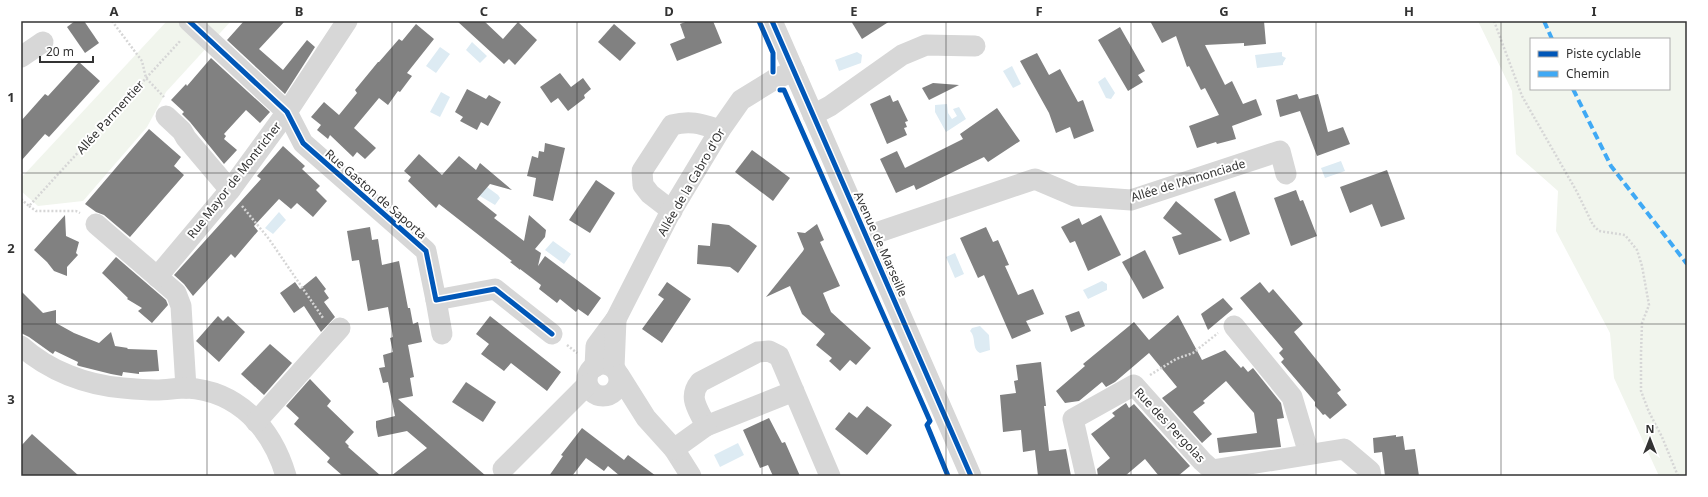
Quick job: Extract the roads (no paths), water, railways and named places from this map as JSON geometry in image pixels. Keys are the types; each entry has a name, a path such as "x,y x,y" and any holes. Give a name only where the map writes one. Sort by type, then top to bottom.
{"street":[{"name":"Rue Mayor de Montricher","path":"157,277 230,190 287,112 347,21"},
{"name":"Avenue de Marseille","path":"772,21 971,476"},
{"name":"Rue Gaston de Saporta","path":"192,24 287,112 303,143 426,251 442,334"},
{"path":"21,57 43,42"},
{"path":"813,115 830,106 902,55 926,45 975,46"},
{"name":"Allée de la Cabro d'Or","path":"601,373 596,346 616,319 672,211 720,130 741,100 775,79 794,71"},
{"path":"166,116 182,131 186,138 230,190"},
{"path":"672,211 650,194 643,185 642,171 672,125 684,122 697,123 720,130"},
{"name":"Allée de l’Annonciade","path":"867,236 1035,180 1075,196 1131,200 1280,151 1286,174"},
{"path":"96,224 176,293 181,306 186,388"},
{"path":"436,300 495,289 552,334"},
{"path":"1234,326 1292,397 1309,454"},
{"path":"256,422 337,331"},
{"path":"21,346 33,357 59,372 90,382 135,389 156,390 186,388 207,391 226,397 243,408 270,437 286,476"},
{"path":"706,426 694,399 694,388 700,382 758,352 769,351 779,356 830,476"},
{"path":"601,373 592,392 599,396 608,396 646,418"},
{"path":"601,373 674,448 691,476"},
{"path":"503,469 601,373"},
{"name":"Rue des Pergolas","path":"1086,476 1073,419 1134,385 1213,473 1309,454 1344,449 1370,471 1371,476"},
{"path":"674,448 706,426 794,391"}]}
